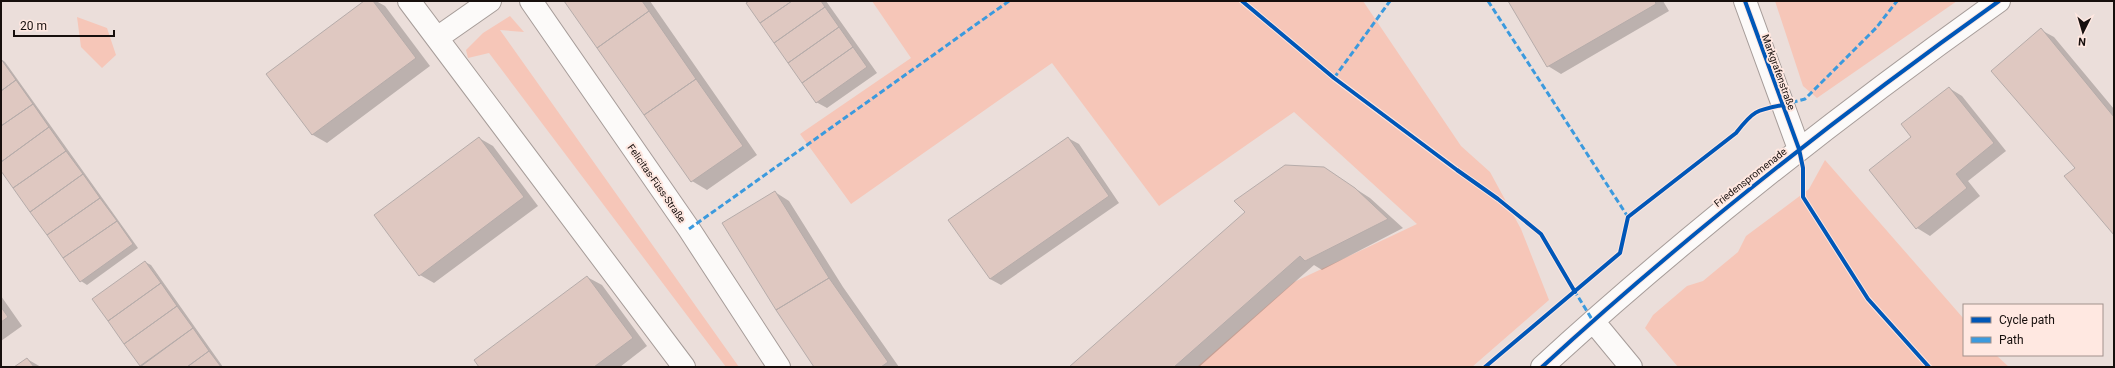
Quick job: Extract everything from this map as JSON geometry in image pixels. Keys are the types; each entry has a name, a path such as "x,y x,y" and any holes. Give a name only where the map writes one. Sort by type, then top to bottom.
{"street":[{"path":"409,1 684,367"},
{"path":"437,38 490,1"},
{"name":"Felicitas-Füss-Straße","path":"530,1 689,228 779,367"},
{"name":"Markgrafenstraße","path":"1745,1 1799,149"},
{"name":"Friedenspromenade","path":"1542,367 1698,229 1907,66 1999,1"},
{"path":"1593,321 1631,367"}],"shaded area":[{"path":"872,1 1363,1 1461,146 1490,172 1521,229 1549,300 1472,367 1197,367 1294,282 1417,224 1294,112 1159,206 1052,63 851,204 800,134 911,58"},
{"path":"1775,1 1957,1 1817,98 1803,86"},
{"path":"510,16 524,32 500,30 739,367 726,367 489,53 468,58 466,50 483,33"},
{"path":"77,17 107,28 116,55 102,68 81,47"},
{"path":"1825,160 1963,318 1963,356 1997,356 2009,367 1678,367 1645,328 1653,315 1687,286 1703,281 1738,252 1746,236 1809,189"}],"building":[{"path":"364,1 373,1 416,58 312,135 266,74"},
{"path":"564,1 642,1 649,11 597,48"},
{"path":"749,1 792,1 760,23 746,3"},
{"path":"792,1 821,1 825,7 774,43 760,23"},
{"path":"1508,1 1655,1 1656,4 1547,67"},
{"path":"825,7 839,27 788,63 774,43"},
{"path":"649,11 696,79 644,115 597,48"},
{"path":"839,27 853,47 802,83 788,63"},
{"path":"2041,28 2114,117 2114,235 2064,176 2075,168 1991,71"},
{"path":"853,47 867,67 816,103 802,83"},
{"path":"1,59 16,80 1,91"},
{"path":"696,79 743,146 691,182 644,115"},
{"path":"16,80 33,104 1,126 1,91"},
{"path":"1949,87 1994,143 1956,174 1967,188 1916,229 1869,170 1911,137 1901,124"},
{"path":"33,104 49,127 1,162 1,126"},
{"path":"49,127 66,151 13,188 1,171 1,162"},
{"path":"479,137 524,197 419,276 374,215"},
{"path":"1068,137 1109,196 990,279 948,220"},
{"path":"66,151 83,174 30,212 13,188"},
{"path":"1285,165 1324,167 1355,188 1388,219 1305,261 1300,256 1174,367 1069,367 1245,212 1234,201"},
{"path":"83,174 100,198 47,235 30,212"},
{"path":"775,191 829,278 776,310 722,223"},
{"path":"100,198 117,221 63,258 47,235"},
{"path":"117,221 133,244 80,282 63,258"},
{"path":"145,261 161,283 108,321 92,299"},
{"path":"587,276 633,338 594,367 479,367 474,360"},
{"path":"829,278 888,362 881,367 814,367 776,310"},
{"path":"161,283 177,306 124,344 108,321"},
{"path":"177,306 193,328 140,366 124,344"},
{"path":"1,307 8,317 1,322"},
{"path":"193,328 209,351 187,367 140,367"},
{"path":"209,351 221,367 187,367"},
{"path":"27,358 34,367 14,367"}],"marked path":[{"path":"689,229 1009,1"},
{"path":"1334,78 1390,1"},
{"path":"1488,1 1628,217"},
{"path":"1783,105 1805,99 1876,28 1897,1"},
{"path":"1574,290 1593,321"}],"cycle path":[{"path":"1242,1 1334,78 1498,199 1541,234 1575,292"},
{"path":"1745,1 1799,149 1803,168 1803,197 1868,299 1929,367"},
{"path":"1542,367 1652,270 1765,177 1880,88 1999,1"},
{"path":"1485,367 1620,253 1628,217 1736,133 1751,116 1761,110 1783,105"}]}
